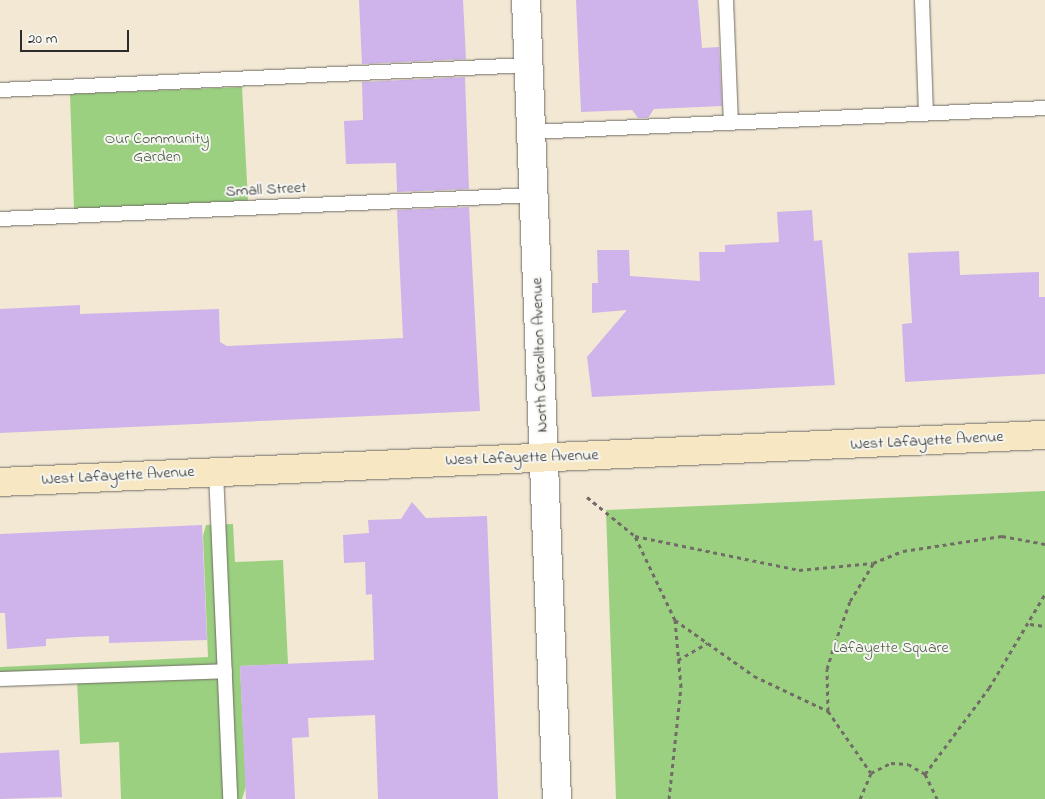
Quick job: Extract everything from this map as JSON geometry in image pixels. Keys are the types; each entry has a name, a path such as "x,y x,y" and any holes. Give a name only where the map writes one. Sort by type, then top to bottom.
{"main road":[{"name":"West Lafayette Avenue","path":"0,482 1045,435"}],"street":[{"name":"North Carrollton Avenue","path":"526,0 557,799"}],"lane":[{"path":"726,0 730,122"},
{"path":"922,0 926,113"},
{"path":"0,90 528,65"},
{"path":"531,132 1045,108"},
{"name":"Small Street","path":"0,219 534,195"},
{"path":"216,472 230,799"},
{"path":"0,679 225,671"}],"path":[{"path":"587,497 635,536 674,620 681,687 669,799"},
{"path":"635,536 799,570 873,564 903,552 992,538 1045,544"},
{"path":"828,711 827,669 850,601 873,564"},
{"path":"925,774 1030,624 1045,594"},
{"path":"674,620 754,676 828,711 870,773"},
{"path":"1030,624 1045,626"},
{"path":"678,660 707,643"},
{"path":"860,799 870,773 891,763 908,764 925,774 937,799"}],"green space":[{"name":"Our Community Garden","path":"242,87 248,201 74,210 70,94"},
{"name":"Lafayette Square","path":"1045,491 1045,799 616,799 606,510"},
{"path":"233,524 235,562 283,560 288,664 240,666 246,786 242,799 121,799 119,742 80,744 77,679 0,682 0,667 208,657 203,536 206,525"}],"building":[{"path":"359,0 463,0 466,59 362,64"},
{"path":"576,0 698,0 702,48 719,47 722,106 654,109 648,118 638,118 632,110 581,112"},
{"path":"465,77 469,189 397,192 396,163 346,164 344,121 363,120 362,82"},
{"path":"469,207 480,411 0,433 0,309 80,305 80,314 219,309 220,342 227,346 403,338 397,210"},
{"path":"812,210 814,241 822,240 835,385 592,397 587,357 627,310 592,313 592,283 598,283 597,250 629,250 630,276 700,281 699,252 725,252 725,245 779,242 777,212"},
{"path":"959,251 960,275 1039,272 1039,297 1045,297 1045,374 905,382 902,324 912,323 908,253"},
{"path":"412,502 426,518 487,516 498,799 378,799 375,715 308,718 309,737 292,738 295,799 246,799 240,666 374,660 372,594 366,595 365,562 344,563 343,535 369,533 368,520 401,519"},
{"path":"202,525 207,640 109,643 109,636 77,637 46,639 46,646 7,649 5,613 0,613 0,534"},
{"path":"59,750 62,797 0,799 0,753"}]}
